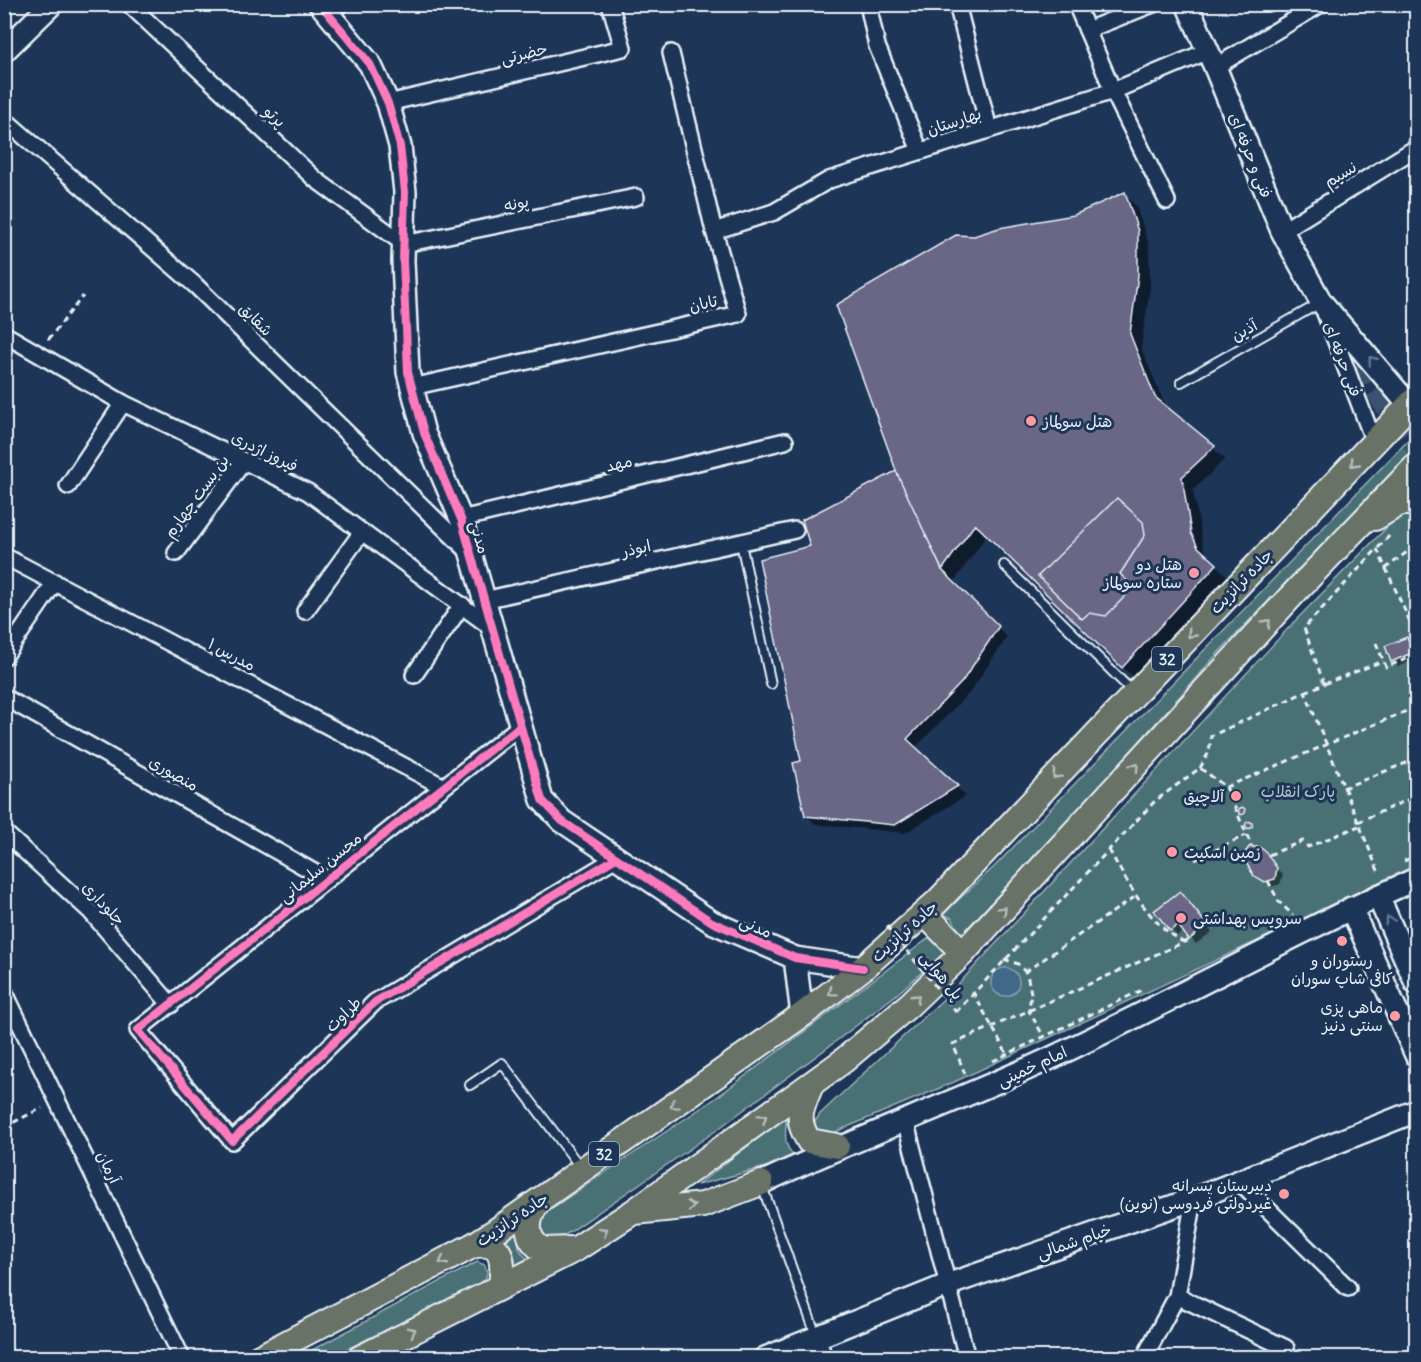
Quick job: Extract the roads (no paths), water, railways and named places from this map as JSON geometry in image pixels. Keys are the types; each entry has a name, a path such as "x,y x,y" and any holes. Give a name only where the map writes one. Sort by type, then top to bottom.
{"main road":[{"name":"جاده ترانزیت","path":"258,1358 472,1246 802,1015 863,968 925,914 1413,401"},
{"path":"360,1358 576,1249 633,1212 811,1085 909,1005 963,953 1416,466"},
{"path":"1355,529 1400,503 1416,503"},
{"path":"925,914 963,953"},
{"path":"811,1085 800,1113 801,1128 809,1141 837,1146"},
{"name":"امام خمینی","path":"633,1212 703,1204 761,1183"},
{"path":"539,1201 529,1214 528,1229 537,1247 544,1250 576,1249"},
{"path":"472,1246 483,1244 493,1246 500,1254 504,1264 501,1286"}],"street":[{"path":"4,51 52,4"},
{"name":"پرتو","path":"129,4 315,179 404,244"},
{"name":"حضرتی","path":"388,103 623,48 610,4"},
{"path":"868,4 877,46 920,151"},
{"path":"957,4 989,129"},
{"path":"1076,4 1113,91 1167,201"},
{"path":"1087,30 1153,4"},
{"name":"فنی و حرفه ای","path":"1186,4 1211,59 1281,231 1321,302"},
{"name":"بهارستان","path":"714,231 774,212 829,180 1211,59 1321,4"},
{"name":"مدنی","path":"328,6 370,63 388,103 400,146 405,192 404,244 408,372 424,433 461,519 543,801 562,821 712,922 795,958 863,968"},
{"name":"تابان","path":"412,387 738,314 714,231 671,53"},
{"name":"شقایق","path":"4,119 195,285 471,554"},
{"name":"نسيم","path":"1281,231 1416,148"},
{"name":"پونه","path":"404,244 636,197"},
{"name":"فنی حرفه ای","path":"1321,302 1413,401"},
{"name":"فنی حرفه ای","path":"1321,302 1374,442"},
{"name":"فیروز اژدری","path":"4,334 123,403 308,492 492,628"},
{"path":"68,486 123,403"},
{"name":"مهد","path":"461,519 785,441"},
{"name":"بن بست چهارم","path":"176,553 244,461"},
{"name":"ابوذر","path":"484,600 795,530"},
{"path":"304,611 362,532"},
{"name":"مدرس ۱","path":"4,556 442,786"},
{"path":"4,657 55,582"},
{"path":"414,675 462,605"},
{"name":"منصوری","path":"4,697 326,879"},
{"name":"محسن سلیمانی","path":"138,1030 520,726"},
{"name":"جلوداری","path":"5,833 91,912 171,1005"},
{"name":"طراوت","path":"138,1030 231,1141 375,1002 616,858"},
{"name":"امام خمینی","path":"761,1183 837,1146 1050,1059 1351,908 1373,887 1416,879"},
{"path":"1373,887 1416,982"},
{"path":"1351,908 1416,1055"},
{"path":"795,958 802,1015"},
{"name":"آرمان","path":"4,991 182,1358"},
{"name":"خیام شمالی","path":"765,1358 947,1285 1194,1199 1416,1112"},
{"path":"904,1120 967,1358"},
{"path":"1239,1181 1348,1288"},
{"path":"1144,1358 1177,1296 1194,1199"},
{"path":"1177,1296 1286,1348"},
{"path":"817,1336 824,1358"}],"lane":[{"name":"آذین","path":"1181,382 1321,302"},
{"path":"741,543 771,684"},
{"path":"1004,565 1134,693"},
{"path":"470,1085 502,1063 582,1170"},
{"path":"761,1183 817,1336"}],"water":[{"path":"1005,968 1015,972 1019,982 1015,992 1005,996 995,992 991,982 995,972"}],"tunnel":[{"path":"1343,338 1389,412 1416,447"}],"place":[{"name":"هتل سولماز","path":"1031,421"},
{"name":"هتل دو ستاره سولماز","path":"1194,573"},
{"name":"آلاچیق","path":"1236,796"},
{"name":"زمین اسکیت","path":"1172,852"},
{"name":"سرویس بهداشتی","path":"1181,918"},
{"name":"رستوران و کافی شاپ سوران","path":"1342,941"},
{"name":"ماهی پزی سنتی دنیز","path":"1395,1016"},
{"name":"دبیرستان پسرانه غیردولتی فردوسی (نوین)","path":"1284,1194"}],"park label":[{"name":"پارک انقلاب","path":"1298,791"}]}
